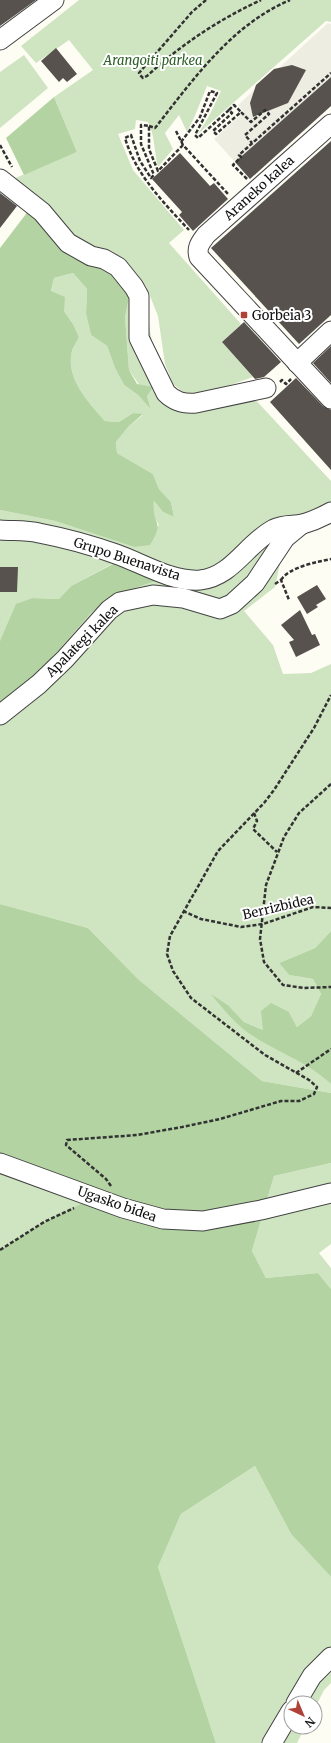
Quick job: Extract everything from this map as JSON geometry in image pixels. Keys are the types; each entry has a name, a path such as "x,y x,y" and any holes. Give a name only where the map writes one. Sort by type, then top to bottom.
{"street":[{"path":"0,40 54,0"},
{"name":"Araneko kalea","path":"295,370 199,257 197,252 199,244 206,235 331,124"},
{"path":"7,175 22,194 42,212 68,243 91,256 104,259 118,268 134,287 139,296 139,338 166,393 172,400 188,404 196,403 271,387"},
{"path":"331,331 295,370 331,399"},
{"name":"Grupo Buenavista","path":"0,530 45,534 116,554 158,571 183,578 199,580 214,577 226,570 261,537 274,529 284,525 302,524 318,519 331,512"},
{"name":"Apalategi kalea","path":"0,715 39,684 65,659 109,610 120,602 153,595 183,598 220,609 232,604 255,583 285,538 302,524"},
{"name":"Ugasko bidea","path":"0,1163 123,1208 163,1219 203,1221 261,1210 331,1193"},
{"path":"301,1695 312,1676 331,1657"},
{"path":"272,1743 283,1724"}],"path":[{"path":"206,0 192,12 147,62 139,73 140,75 144,78 170,55 212,25 261,0"},
{"path":"192,234 159,197 134,163 125,138 131,135 140,161 151,178 154,175 145,156 142,144 141,125 155,128 210,59 242,29 268,10 290,0"},
{"path":"250,183 233,165 241,157 239,155 331,72"},
{"path":"149,126 149,149 158,171 182,144 200,117 210,91 217,93 195,135 198,138 234,104 251,122 265,110 269,114 245,135 252,143"},
{"path":"229,110 232,113 213,131 216,134 241,112"},
{"path":"176,131 182,144 232,199"},
{"path":"0,145 7,175"},
{"path":"271,387 282,380 286,384 295,370"},
{"path":"270,588 284,576 308,564 331,559"},
{"path":"281,580 289,600"},
{"path":"0,1250 44,1222 110,1191 111,1186 106,1179 66,1144 67,1140 137,1135 182,1127 220,1119 281,1101 299,1101 314,1094 316,1086 265,1055 191,998 173,971 167,954 170,936 218,851 254,814 274,790 314,728 331,696"},
{"path":"331,784 299,814 284,837 277,852 266,885 263,924 260,939 264,962 283,985 304,988 331,987"},
{"path":"254,814 257,821 253,829 277,852"},
{"name":"Berrizbidea","path":"183,911 201,919 241,927 263,924 313,907 331,908"},
{"path":"296,1073 331,1049"}],"green space":[{"name":"Arangoiti parkea","path":"79,0 331,0 331,22 326,21 198,134 209,116 221,91 207,86 187,132 179,115 165,133 173,149 158,167 152,132 148,122 136,120 135,129 118,134 133,170 184,230 169,243 241,324 222,342 253,377 196,397 183,392 173,384 165,364 158,316 146,286 129,264 113,252 97,248 79,240 62,226 13,179 77,152 54,97 93,70 69,40 36,63 21,46"},
{"path":"24,55 48,88 0,128 0,72"},
{"path":"54,97 77,152 24,175 6,138"},
{"path":"29,210 62,243 69,255 97,264 123,281 129,298 125,317 129,370 137,384 153,387 147,396 151,409 138,395 124,385 115,368 107,346 91,335 86,314 87,289 73,273 54,278 51,291 65,297 64,311 73,324 79,337 73,349 71,361 72,371 75,380 86,398 105,421 119,422 133,413 143,414 129,426 116,442 117,453 153,474 159,489 171,502 174,517 163,512 154,501 154,514 158,526 155,537 150,545 134,547 55,521 0,510 0,248"},
{"path":"73,273 87,289 86,314 91,335 107,346 115,368 124,385 138,395 151,408 147,396 129,370 125,317 129,298 123,281 148,319 161,392 171,405 252,396 331,481 331,519 306,533 282,554 275,587 244,611 273,645 283,674 311,673 331,664 331,931 315,948 279,963 289,975 313,979 321,994 311,1016 297,1027 289,1012 263,1030 244,1022 229,1006 248,1032 319,1072 331,1084 331,1093 262,1081 138,979 88,928 0,904 0,704 45,666 91,613 115,595 156,581 112,564 71,586 59,599 33,598 0,641 0,510 55,521 134,547 159,525 152,513 154,501 163,512 174,517 171,502 159,489 153,474 117,453 116,442 129,426 143,415 133,413 119,422 105,421 86,398 75,380 71,361 73,349 79,337 73,324 51,292 54,278"},
{"path":"113,564 156,581 115,595 91,613 45,666 0,704 0,641 16,604 33,598 59,599 71,586"},
{"path":"0,904 88,928 138,979 262,1081 331,1093 331,1163 274,1176 252,1251 266,1278 318,1273 331,1289 331,1577 291,1534 255,1466 181,1514 158,1567 216,1743 0,1743 0,1250 44,1222 95,1197 0,1160"},
{"path":"331,931 331,1084 301,1062 257,1039 247,1032 228,1014 211,994 229,1006 244,1022 263,1030 261,1011 271,1003 289,1012 297,1027 311,1016 321,994 313,979 289,975 279,963 315,948"},
{"path":"0,1160 96,1197 44,1222 0,1250"},
{"path":"331,1163 331,1244 319,1253 331,1268 331,1289 318,1273 266,1278 252,1251 274,1176"},
{"path":"255,1466 291,1534 331,1577 331,1683 322,1695 283,1695 283,1735 301,1735 297,1743 216,1743 158,1567 181,1514"}],"shaded area":[{"path":"328,23 331,24 331,77 235,162 214,139 244,112 238,105"}],"building":[{"path":"0,0 36,0 0,26"},
{"path":"56,48 77,74 67,82 63,78 59,82 41,61"},
{"path":"292,65 306,70 288,103 253,117 250,103 256,85 274,69"},
{"path":"331,77 331,106 250,179 235,162"},
{"path":"331,141 331,315 299,344 211,248"},
{"path":"180,153 210,186 214,183 228,199 193,231 179,215 182,212 152,179"},
{"path":"0,193 17,206 0,228"},
{"path":"244,322 281,362 264,377 255,379 222,342"},
{"path":"331,346 331,383 313,363"},
{"path":"296,378 323,406 331,410 331,470 270,402"},
{"path":"0,567 18,567 17,592 0,592"},
{"path":"317,585 326,599 316,605 318,607 307,614 297,597"},
{"path":"300,610 312,635 315,634 320,645 296,657 289,642 294,640 281,625"}],"place":[{"name":"Gorbeia 3","path":"244,315"}]}
